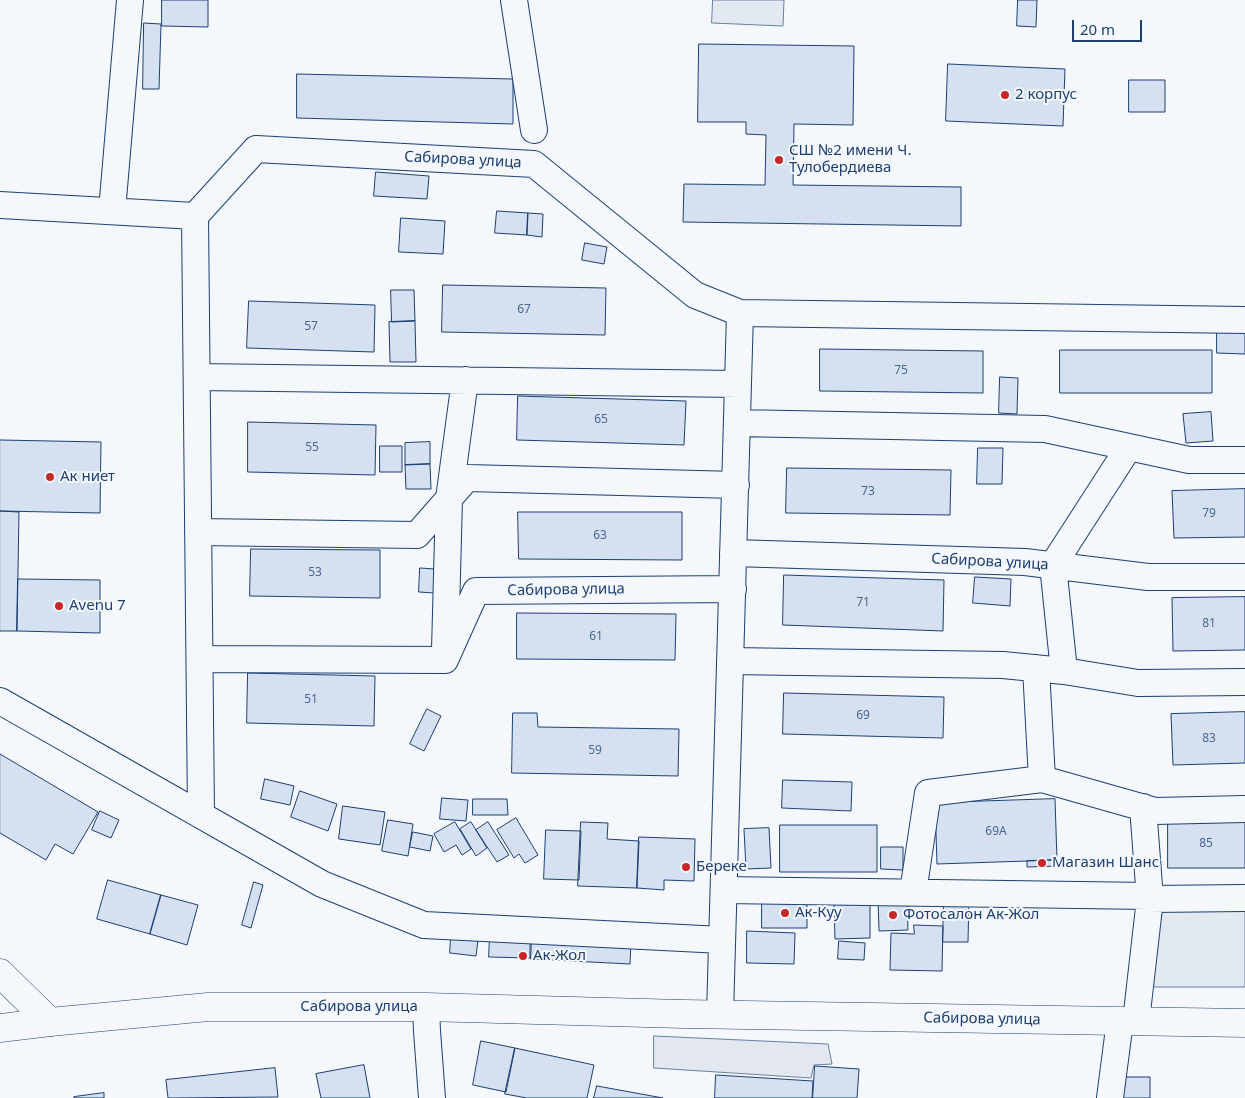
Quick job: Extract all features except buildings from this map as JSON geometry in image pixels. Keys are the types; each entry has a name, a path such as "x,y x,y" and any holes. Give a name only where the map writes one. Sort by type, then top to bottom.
{"main road":[{"path":"0,972 50,1022"},
{"name":"Сабирова улица","path":"0,1028 208,1006 426,1007 1245,1023"}],"street":[{"path":"112,211 130,0"},
{"path":"514,0 534,130"},
{"name":"Сабирова улица","path":"195,216 256,149 534,164 695,295 740,313 1245,320"},
{"path":"0,205 195,216 201,815"},
{"path":"720,1014 740,313"},
{"path":"197,377 738,384"},
{"path":"200,659 445,660 449,499 465,380"},
{"path":"738,423 1045,429 1188,460 1245,460"},
{"path":"1064,671 1053,566 1129,447"},
{"path":"198,532 417,535 467,478 736,485"},
{"name":"Сабирова улица","path":"733,553 1025,562 1148,577 1245,576"},
{"name":"Сабирова улица","path":"445,660 476,591 733,589"},
{"path":"730,661 1003,665 1064,671 1138,683 1245,682"},
{"path":"1036,668 1042,779"},
{"path":"0,701 322,884 424,925 722,940"},
{"path":"913,892 928,793 1042,779 1156,811 1245,809"},
{"path":"1110,1098 1128,1021 1149,898 1143,807"},
{"path":"724,890 1245,898"},
{"path":"426,1007 432,1098"}],"shaded area":[{"path":"713,0 784,0 783,26 712,23"},
{"path":"1162,908 1245,909 1245,987 1150,987"},
{"path":"654,1036 828,1044 832,1064 814,1065 811,1078 654,1068"}],"place":[{"name":"2 корпус","path":"1005,95"},
{"name":"СШ №2 имени Ч. Тулобердиева","path":"779,160"},
{"name":"Ак ниет","path":"50,477"},
{"name":"Avenu 7","path":"59,606"},
{"name":"Магазин Шанс","path":"1042,863"},
{"name":"Береке","path":"686,867"},
{"name":"Ак-Куу","path":"785,913"},
{"name":"Фотосалон Ак-Жол","path":"893,915"},
{"name":"Ак-Жол","path":"523,956"}]}
